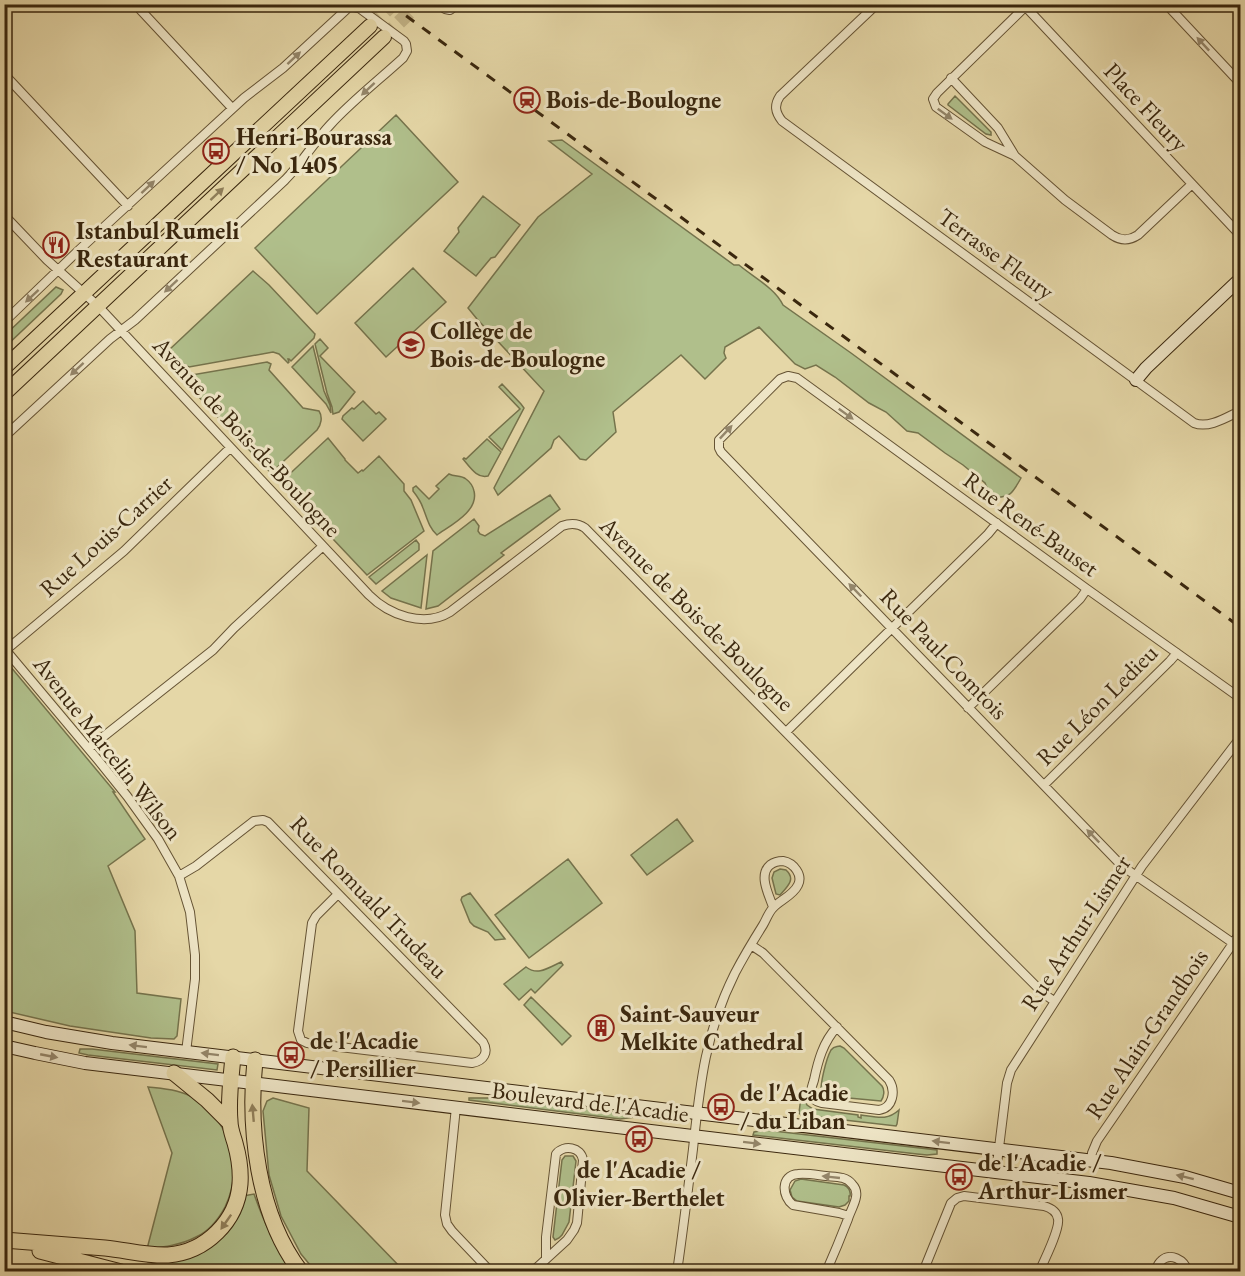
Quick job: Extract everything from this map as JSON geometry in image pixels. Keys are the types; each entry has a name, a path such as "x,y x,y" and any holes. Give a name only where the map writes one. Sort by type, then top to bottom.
{"highway":[{"path":"4,1242 115,1249 159,1255 182,1252 210,1239 223,1227 232,1212 238,1197 240,1182 240,1167 230,1123 229,1101 233,1057"},
{"path":"255,1060 252,1099 262,1186 278,1231 301,1272"},
{"path":"174,1073 207,1100 230,1123"},
{"path":"4,1242 121,1272"}],"main road":[{"path":"4,368 370,26"},
{"path":"4,394 384,37"},
{"path":"1136,380 1240,279"},
{"name":"Boulevard de l'Acadie","path":"4,1022 90,1040 1091,1160 1185,1177 1240,1193"},
{"path":"21,1050 27,1028"},
{"name":"Boulevard de l'Acadie","path":"4,1046 86,1063 1089,1183 1141,1191 1197,1204 1240,1218"}],"street":[{"path":"135,4 232,108"},
{"path":"438,4 450,10 458,4"},
{"name":"Terrasse Fleury","path":"878,4 783,93 777,101 776,110 782,121 1193,422 1207,425 1240,411"},
{"path":"1166,4 1240,83"},
{"path":"1024,6 934,97 936,107 984,142 1015,156 1065,200 1112,235 1123,240 1138,235 1192,184"},
{"name":"Place Fleury","path":"1024,6 1240,236"},
{"path":"4,322 232,108 283,68 348,8 359,8 404,41 408,48 403,58 329,126 285,180 135,320 110,339 4,437"},
{"path":"4,74 128,206"},
{"path":"951,78 998,128 1015,156"},
{"name":"Avenue de Bois-de-Boulogne","path":"4,215 47,260 98,306 380,604 413,618 430,620 442,616 559,528 569,524 579,525 591,533 1054,1001"},
{"name":"Rue Paul-Comtois","path":"799,379 788,376 780,379 723,434 719,440 721,452 1122,866 1237,945"},
{"name":"Rue René-Bauset","path":"799,379 1240,698"},
{"name":"Rue Louis-Carrier","path":"5,649 124,551 230,448"},
{"path":"786,732 997,524"},
{"path":"88,748 202,660 323,546"},
{"path":"968,708 1080,599 1087,589"},
{"name":"Avenue Marcelin Wilson","path":"5,649 127,796 169,857 178,876 190,912 195,955 195,979 186,1052"},
{"name":"Rue Léon Ledieu","path":"1044,785 1177,652"},
{"name":"Rue Arthur-Lismer","path":"996,1172 1009,1074 1135,875 1240,738"},
{"name":"Rue Romuald Trudeau","path":"178,876 196,866 254,821 263,820 271,824 483,1042 486,1049 480,1061 472,1063 309,1043 301,1040 298,1030 312,922 338,894"},
{"path":"677,1272 696,1113 703,1066 712,1030 725,994 750,945 773,907 797,887 799,876 795,868 785,861 773,863 765,873 764,880 773,907"},
{"name":"Rue Alain-Grandbois","path":"1091,1160 1097,1141 1237,945 1240,933"},
{"path":"750,945 763,953 837,1027 891,1082 893,1093 886,1108 879,1110 822,1103 815,1101 812,1097 811,1090 820,1054 826,1040 837,1027"},
{"path":"456,1107 445,1215 452,1231 491,1272"},
{"path":"532,1272 570,1237 577,1223 583,1160 582,1154 577,1150 563,1148 556,1154 546,1237 546,1258"},
{"path":"826,1272 849,1216 856,1194 854,1186 847,1180 800,1173 792,1175 786,1182 785,1196 793,1205 849,1216"},
{"path":"923,1272 950,1205 957,1198 964,1196 1052,1209 1058,1216 1059,1222 1040,1272"},
{"path":"1155,1272 1160,1262 1171,1257 1183,1261 1188,1272"}],"green space":[{"path":"955,96 991,132 991,135 986,134 948,105"},
{"path":"396,115 458,182 317,314 255,248"},
{"path":"562,140 734,265 739,265 769,288 783,305 1021,478 1013,491 1004,497 993,498 985,483 963,465 918,433 907,431 886,412 869,403 816,365 805,369 795,364 759,327 725,347 726,358 705,379 681,355 613,412 616,432 586,460 580,459 559,436 554,440 551,448 498,495 494,488 544,391 468,308 538,217 592,174 549,141"},
{"path":"483,196 520,225 495,257 491,258 476,276 444,251 459,232 458,228"},
{"path":"413,268 446,302 386,357 355,323"},
{"path":"253,271 315,334 314,338 291,361 288,359 288,363 279,354 273,352 189,367 183,364 169,350"},
{"path":"56,287 63,290 61,294 5,347 5,335"},
{"path":"320,339 328,348 320,356 355,392 339,412 333,414 315,344"},
{"path":"313,346 331,413 326,404 292,367"},
{"path":"267,362 271,364 269,370 303,408 319,411 321,418 317,430 271,473 180,377"},
{"path":"502,384 524,408 502,450 489,437 520,409 499,387"},
{"path":"363,401 376,414 379,412 386,419 363,441 342,419 352,408 354,409"},
{"path":"328,438 358,473 379,456 404,484 404,491 411,500 424,531 367,575 280,483"},
{"path":"487,439 501,452 488,476 480,476 463,459 466,459"},
{"path":"449,474 469,481 474,489 474,498 463,517 437,535 430,526 413,488 416,486 429,499 439,489 436,486"},
{"path":"550,495 560,509 501,553 504,555 438,606 426,609 433,551 474,519 479,526 478,531 485,536"},
{"path":"416,540 419,550 376,584 369,577"},
{"path":"427,555 421,608 391,598 382,591"},
{"path":"5,660 115,792 113,792 145,839 108,866 135,931 137,993 181,999 177,1036 174,1039 151,1038 70,1026 5,1011"},
{"path":"677,819 693,841 647,875 631,855"},
{"path":"568,859 602,903 529,958 495,915"},
{"path":"780,869 786,870 791,879 780,895 776,894 772,878 774,872"},
{"path":"470,893 505,939 495,940 488,932 470,922 461,900"},
{"path":"561,962 563,965 535,993 531,989 519,1000 504,984 526,967 539,971"},
{"path":"531,997 571,1036 562,1045 524,1005"},
{"path":"840,1046 882,1086 884,1094 881,1101 821,1094 822,1078 829,1054 833,1048"},
{"path":"80,1049 218,1064 217,1070 88,1055 79,1053"},
{"path":"148,1087 186,1094 209,1110 226,1135 231,1149 233,1178 225,1207 205,1232 178,1244 147,1249 172,1153"},
{"path":"801,1097 813,1109 858,1115 861,1118 861,1115 886,1117 899,1110 897,1124 896,1126 801,1115 799,1113"},
{"path":"273,1098 309,1108 307,1171 404,1271 315,1271 301,1254 281,1216 269,1175 263,1111 267,1101"},
{"path":"469,1098 506,1098 635,1114 635,1117 620,1119 469,1100"},
{"path":"765,1130 937,1150 937,1154 917,1154 753,1135 754,1132"},
{"path":"565,1156 573,1156 576,1161 569,1222 562,1235 555,1240 553,1237 562,1160"},
{"path":"801,1179 844,1185 850,1191 849,1201 839,1207 797,1201 792,1197 790,1190 795,1181"},
{"path":"254,1194 271,1234 294,1271 183,1271 148,1262 149,1258 184,1257 243,1196"}],"tunnel":[{"path":"370,26 393,4"},
{"path":"384,37 418,4"}],"railway":[{"path":"390,4 1240,627"}],"place":[{"name":"Bois-de-Boulogne","path":"527,100"},
{"name":"Henri-Bourassa / No 1405","path":"216,151"},
{"name":"Istanbul Rumeli Restaurant","path":"56,245"},
{"name":"Collège de Bois-de-Boulogne","path":"411,345"},
{"name":"Saint-Sauveur Melkite Cathedral","path":"601,1028"},
{"name":"de l'Acadie / Persillier","path":"291,1055"},
{"name":"de l'Acadie / du Liban","path":"721,1107"},
{"name":"de l'Acadie / Olivier-Berthelet","path":"639,1139"},
{"name":"de l'Acadie / Arthur-Lismer","path":"959,1177"}]}
